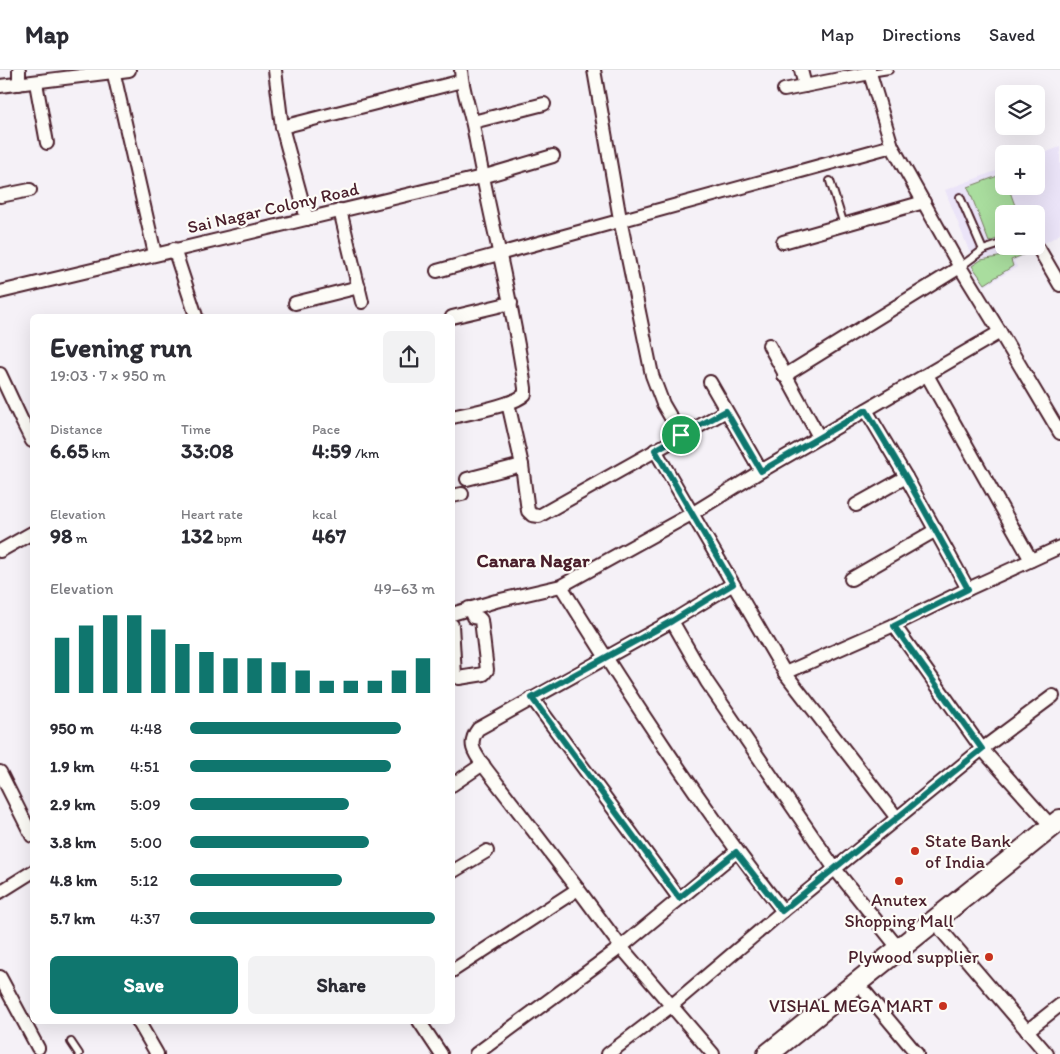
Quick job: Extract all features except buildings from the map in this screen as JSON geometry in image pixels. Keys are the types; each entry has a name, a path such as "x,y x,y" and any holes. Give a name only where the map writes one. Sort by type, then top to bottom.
{"highway":[{"path":"789,1054 942,931 1058,830"},
{"path":"768,1054 899,949 1058,830"}],"street":[{"path":"19,84 20,70"},
{"path":"0,86 36,83 113,70 129,70"},
{"path":"113,70 155,254"},
{"path":"274,70 282,126 307,219"},
{"path":"594,70 620,219 652,375 663,404 681,435"},
{"path":"801,70 805,86"},
{"path":"784,90 870,71 892,146 960,267 1060,433"},
{"path":"282,126 462,76 482,178 511,304 525,394 508,403 455,416"},
{"path":"36,83 47,143"},
{"path":"472,122 544,104"},
{"path":"437,271 620,219 892,146"},
{"name":"Sai Nagar Colony Road","path":"0,292 174,249 482,178 553,156"},
{"path":"0,196 30,190"},
{"path":"783,242 924,202"},
{"path":"340,210 362,302"},
{"path":"174,249 195,314"},
{"path":"1041,255 1060,286"},
{"path":"784,376 960,267"},
{"path":"295,303 359,287"},
{"path":"455,316 511,304"},
{"path":"455,613 529,592 561,586 693,513 761,471 1000,332"},
{"path":"769,345 784,376 819,437"},
{"path":"0,374 27,419 30,432"},
{"path":"927,375 1031,560"},
{"path":"710,382 761,471"},
{"path":"508,403 522,465 528,512 539,516 726,411"},
{"path":"866,410 906,477 968,589"},
{"path":"655,450 785,673 897,818"},
{"path":"467,479 522,465"},
{"path":"856,506 906,477"},
{"path":"851,578 936,530"},
{"path":"0,551 30,534"},
{"path":"785,673 894,626 1060,546"},
{"path":"713,1054 620,947 578,888 475,753 472,743 473,736 478,728 672,621 733,584"},
{"path":"561,586 605,657 736,852 782,911"},
{"path":"455,675 460,678 484,674 487,670 481,620 473,617 469,608"},
{"path":"672,621 707,682 835,869 899,949"},
{"path":"894,626 982,749 1058,830"},
{"path":"608,1054 671,1006 782,911 982,749 1053,696"},
{"path":"532,698 679,898"},
{"path":"455,783 483,764"},
{"path":"0,772 30,832"},
{"path":"455,870 487,851"},
{"path":"476,1054 620,947 736,852"},
{"path":"0,892 30,873"},
{"path":"455,969 578,888"},
{"path":"942,931 1047,1054"},
{"path":"0,977 38,1048"},
{"path":"866,993 916,1054"},
{"path":"1027,1031 1060,1005"},
{"path":"140,1024 157,1054"},
{"path":"420,1024 441,1054"}],"lane":[{"path":"870,71 889,70"},
{"path":"830,181 844,225"},
{"path":"960,197 983,250"},
{"path":"960,267 983,250 995,246"},
{"path":"71,1042 79,1054"}],"shaded area":[{"path":"1060,147 1060,234 1045,243 1045,205 995,205 995,255 1024,255 1014,261 1017,267 985,286 970,267 973,261 945,190 995,171 995,195 1045,195 1045,153"}],"green space":[{"path":"995,177 995,195 1011,195 1015,205 995,205 995,240 989,242 968,187"},
{"path":"1009,255 1023,255 1011,260 1013,266 985,284 972,266 981,260"}],"place":[{"name":"State Bank of India","path":"915,851"},
{"name":"Anutex Shopping Mall","path":"899,881"},
{"name":"Plywood supplier","path":"989,957"},
{"name":"VISHAL MEGA MART","path":"943,1006"}],"district":[{"name":"Canara Nagar","path":"533,560"}],"route":[{"path":"866,410 906,477 968,589 894,626 982,749 782,911 736,852 679,898 532,698 672,621 733,584 655,450 681,435 726,411 761,471 866,410"}]}
